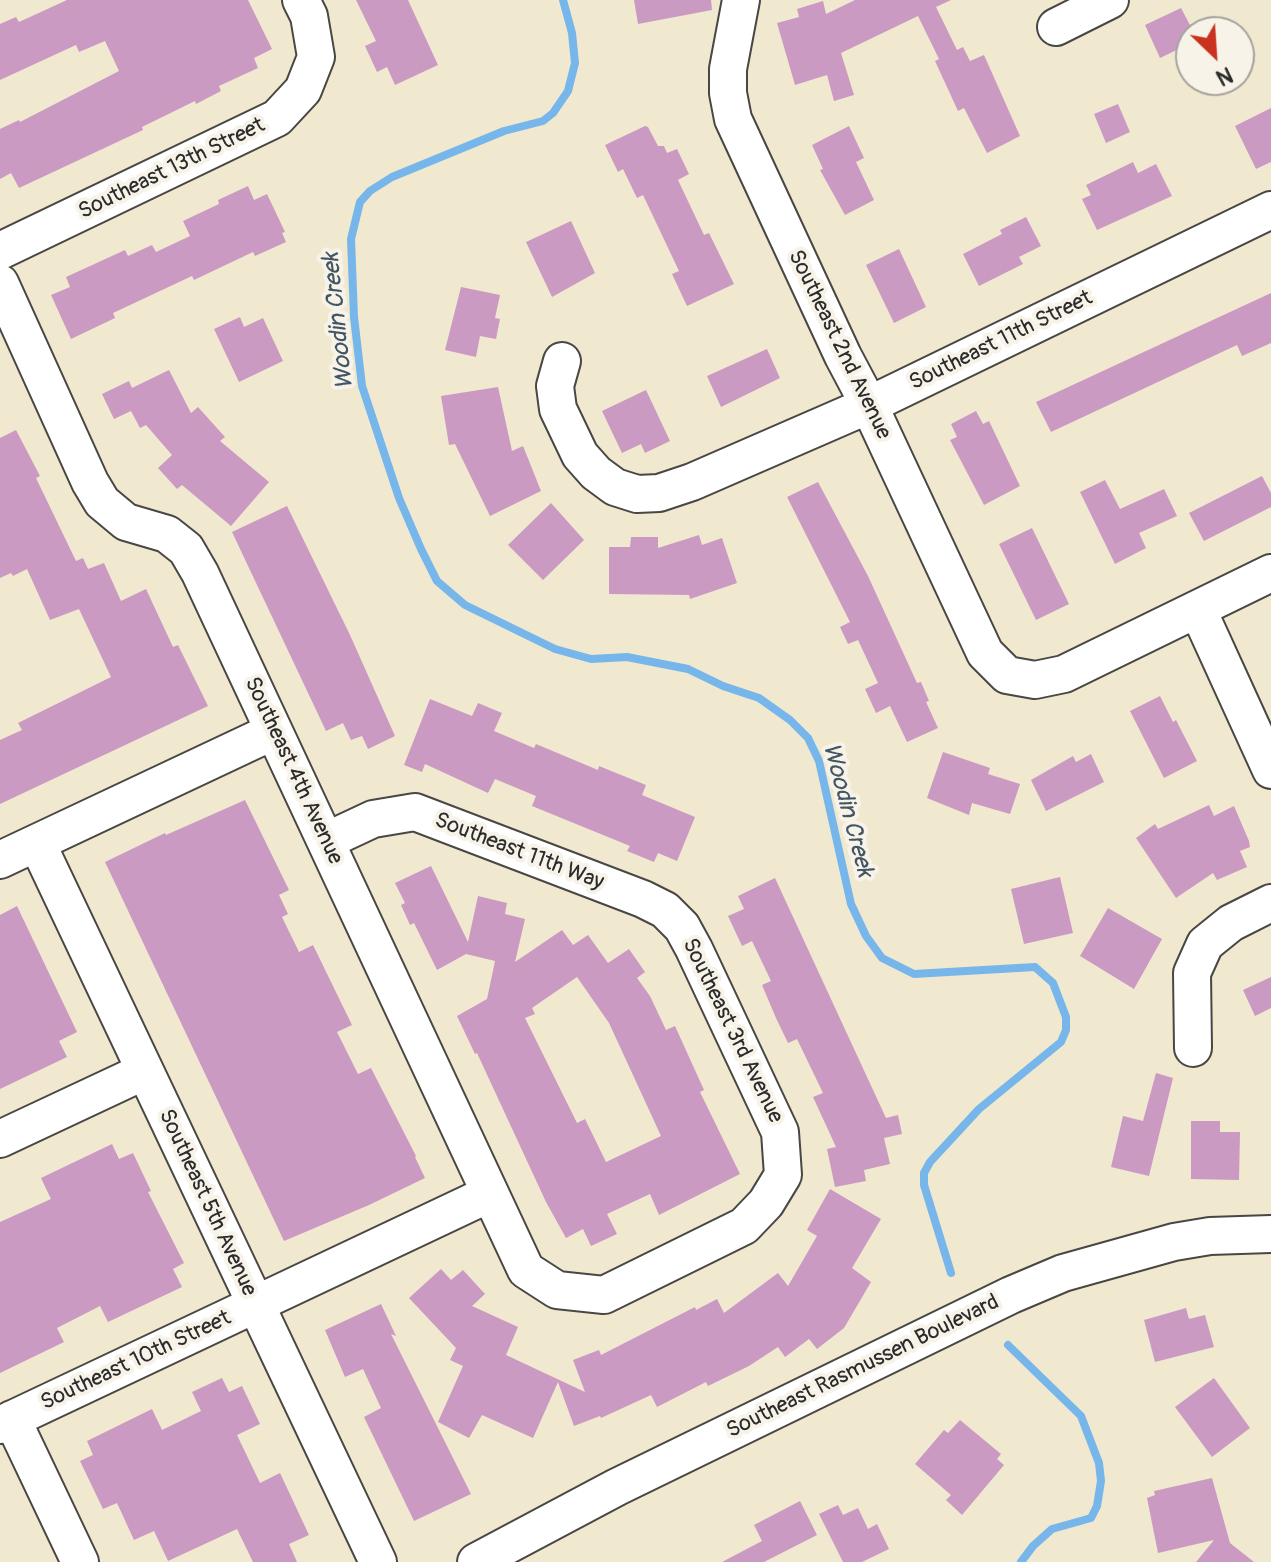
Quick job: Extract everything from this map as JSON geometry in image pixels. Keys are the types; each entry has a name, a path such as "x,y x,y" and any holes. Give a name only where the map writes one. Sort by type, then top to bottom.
{"street":[{"name":"Southeast 13th Street","path":"0,251 277,118 303,90 316,57 309,16 301,0"},
{"name":"Southeast 2nd Avenue","path":"741,0 728,69 733,119 985,653 1007,675 1035,680 1064,674 1198,610"},
{"path":"1056,27 1110,0"},
{"name":"Southeast 11th Street","path":"562,361 555,386 558,409 580,455 596,473 615,487 637,494 659,493 692,482 869,405 1271,210"},
{"name":"Southeast 4th Avenue","path":"0,283 90,482 102,502 126,522 167,534 186,549 200,573 526,1270 557,1290"},
{"path":"1271,573 1198,610 1271,770"},
{"path":"0,860 274,731"},
{"name":"Southeast 11th Way","path":"326,841 373,819 415,812 665,910"},
{"name":"Southeast 5th Avenue","path":"37,843 378,1562"},
{"path":"1193,1048 1192,973 1205,944 1231,923 1271,903"},
{"name":"Southeast 3rd Avenue","path":"557,1290 604,1295 744,1226 766,1203 783,1175 780,1132 694,949 682,927 665,910"},
{"path":"0,1139 145,1071"},
{"name":"Southeast 10th Street","path":"6,1422 489,1194"},
{"name":"Southeast Rasmussen Boulevard","path":"476,1562 617,1487 1037,1283 1099,1261 1174,1242 1210,1236 1271,1234"},
{"path":"6,1422 80,1562"}],"building":[{"path":"67,0 248,0 272,49 254,58 258,68 219,86 221,91 19,188 11,173 0,179 0,129 20,122 119,71 105,41 79,52 76,45 0,80 0,24 16,17 19,22"},
{"path":"356,0 408,0 438,65 395,85 387,67 377,72 365,46 376,41"},
{"path":"634,0 711,0 712,10 638,24"},
{"path":"855,0 951,0 936,7 957,50 963,47 970,61 984,55 1020,136 987,153 964,108 958,111 935,61 939,59 918,16 841,53 854,95 834,101 827,75 795,85 777,23 799,17 797,9 823,1 826,14"},
{"path":"1181,8 1185,16 1175,16 1175,51 1160,58 1145,25"},
{"path":"1118,104 1130,132 1106,143 1094,114"},
{"path":"1271,108 1271,162 1256,169 1235,126"},
{"path":"645,126 658,146 664,146 667,153 677,149 689,174 678,180 704,235 709,233 734,284 687,306 672,274 679,271 643,195 637,198 623,169 618,172 605,145"},
{"path":"849,126 864,158 856,162 874,200 845,215 820,170 823,169 812,145"},
{"path":"1133,162 1138,173 1156,164 1172,196 1097,230 1082,199 1091,195 1086,185"},
{"path":"248,186 254,200 267,194 285,232 282,233 286,242 255,256 253,252 194,280 192,276 113,313 115,318 71,339 51,295 70,287 66,277 125,250 128,256 152,245 156,252 190,236 183,221"},
{"path":"1026,217 1041,246 1019,257 1023,264 979,286 963,254 1002,234 1000,230"},
{"path":"571,221 595,273 552,297 526,242"},
{"path":"899,249 926,307 894,323 866,265"},
{"path":"461,287 500,295 495,318 500,319 496,339 480,336 476,357 445,350"},
{"path":"1271,293 1271,343 1242,356 1237,345 1051,432 1036,402"},
{"path":"240,317 244,327 263,318 283,361 239,382 214,329"},
{"path":"767,349 780,378 721,407 707,376"},
{"path":"169,370 191,413 198,407 225,437 220,441 269,482 231,526 182,485 177,489 158,468 172,455 146,425 140,428 131,411 114,419 102,394 129,381 132,388"},
{"path":"498,387 512,451 523,446 541,491 490,516 455,444 449,445 441,396"},
{"path":"646,390 670,441 645,453 641,444 622,453 602,411"},
{"path":"976,411 983,424 989,421 1020,486 984,505 950,440 957,437 951,424"},
{"path":"16,430 40,476 36,478 76,561 83,558 88,569 104,563 121,601 146,589 173,647 178,645 208,706 0,804 0,740 22,730 18,723 111,677 79,609 50,620 27,569 0,578 0,438"},
{"path":"1262,476 1271,493 1271,507 1204,541 1189,513"},
{"path":"1105,480 1120,509 1164,489 1177,516 1139,533 1146,548 1115,564 1080,492"},
{"path":"818,482 868,576 917,683 921,682 929,701 926,702 938,728 907,742 890,706 876,713 865,689 878,683 858,640 848,644 840,627 850,622 787,497"},
{"path":"551,503 584,540 543,580 508,545"},
{"path":"287,506 395,736 368,749 362,736 351,740 343,723 326,731 232,532"},
{"path":"1032,528 1069,604 1036,620 999,544"},
{"path":"699,535 702,545 722,538 737,583 690,599 689,595 609,594 609,547 630,547 631,537 658,537 658,548"},
{"path":"1160,696 1197,761 1164,778 1130,711"},
{"path":"430,699 472,716 478,703 502,713 494,731 534,748 536,744 598,770 599,766 646,785 642,795 695,817 677,861 658,853 654,862 627,851 630,846 532,806 536,796 495,779 488,793 425,764 422,772 404,765"},
{"path":"943,752 990,768 988,774 1020,784 1010,814 972,803 969,815 927,798"},
{"path":"1091,754 1104,782 1046,811 1031,780 1073,756 1076,762"},
{"path":"245,800 289,890 279,895 288,914 282,917 299,952 313,945 352,1025 337,1032 358,1074 371,1068 425,1178 284,1241 105,862"},
{"path":"1209,805 1214,816 1234,806 1249,841 1250,847 1240,851 1247,867 1217,880 1213,873 1176,898 1136,838 1155,824 1158,829"},
{"path":"431,866 468,942 478,896 507,903 505,914 525,919 515,962 562,930 573,945 588,935 608,963 629,949 645,972 637,978 650,996 666,1030 675,1026 704,1090 700,1092 740,1174 659,1215 650,1194 607,1214 617,1234 591,1246 583,1229 566,1238 457,1016 487,999 495,961 466,954 437,970 414,923 410,925 401,905 405,903 395,883","holes":["577,977 609,1023 661,1136 606,1162 585,1119 577,1123 525,1018 535,1014 532,1008"]},
{"path":"1060,877 1073,933 1024,944 1011,889"},
{"path":"775,878 886,1118 898,1115 902,1134 884,1138 890,1164 864,1170 866,1181 835,1187 827,1149 836,1147 813,1097 823,1093 797,1039 788,1043 776,1018 762,985 771,981 752,941 742,946 728,916 744,909 738,896"},
{"path":"17,906 77,1032 59,1041 67,1057 0,1089 0,915"},
{"path":"1108,908 1162,939 1134,989 1080,956"},
{"path":"1271,977 1271,1008 1255,1016 1243,990"},
{"path":"1156,1073 1173,1078 1149,1176 1111,1167 1123,1116 1143,1121"},
{"path":"1191,1121 1220,1121 1220,1132 1240,1132 1239,1180 1191,1179"},
{"path":"112,1144 119,1159 133,1153 151,1191 148,1192 184,1263 173,1269 182,1287 108,1322 100,1306 57,1328 64,1342 0,1373 0,1222 51,1199 41,1178"},
{"path":"830,1189 881,1219 852,1268 871,1282 844,1328 817,1349 809,1339 785,1357 778,1347 749,1366 708,1386 706,1382 657,1407 651,1395 601,1418 574,1426 558,1382 533,1438 482,1415 469,1438 438,1422 463,1366 450,1360 456,1348 409,1298 441,1269 451,1280 463,1270 485,1294 472,1306 518,1327 506,1355 585,1392 573,1360 599,1350 601,1355 717,1299 724,1313 778,1273 788,1286 817,1236 807,1230"},
{"path":"381,1304 396,1336 391,1334 471,1494 414,1521 364,1417 381,1408 363,1369 345,1377 325,1330"},
{"path":"1186,1308 1189,1319 1205,1315 1214,1347 1155,1362 1144,1320"},
{"path":"222,1378 229,1392 242,1386 260,1424 237,1435 260,1483 280,1473 309,1535 289,1544 297,1562 253,1562 237,1529 168,1561 154,1531 134,1540 117,1503 103,1509 80,1461 93,1455 87,1441 152,1409 162,1430 201,1411 192,1392"},
{"path":"1214,1378 1250,1428 1212,1457 1175,1407"},
{"path":"960,1420 1001,1454 997,1459 1004,1465 962,1515 946,1500 951,1495 915,1464 944,1430 948,1433"},
{"path":"1212,1478 1230,1543 1254,1562 1196,1562 1214,1540 1158,1553 1147,1498 1155,1495 1154,1491"},
{"path":"800,1501 817,1535 764,1562 722,1562 762,1541 754,1525"},
{"path":"838,1505 843,1515 858,1508 868,1529 877,1524 889,1549 862,1562 843,1562 819,1514"}],"waterway":[{"name":"Woodin Creek","path":"563,0 572,33 575,63 568,91 553,113 543,121 504,131 392,177 370,191 360,202 351,239 354,317 362,386 399,498 437,581 465,605 555,649 591,659 627,657 688,669 723,686 759,698 790,720 808,738 819,761 851,904 866,936 882,958 914,974 1035,967 1053,983 1066,1017 1066,1030 1061,1042 979,1109 930,1162 924,1173 924,1185 951,1273"},
{"name":"Woodin Creek","path":"1008,1345 1081,1416 1099,1463 1101,1481 1097,1506 1091,1518 1052,1529 1021,1562"}]}
